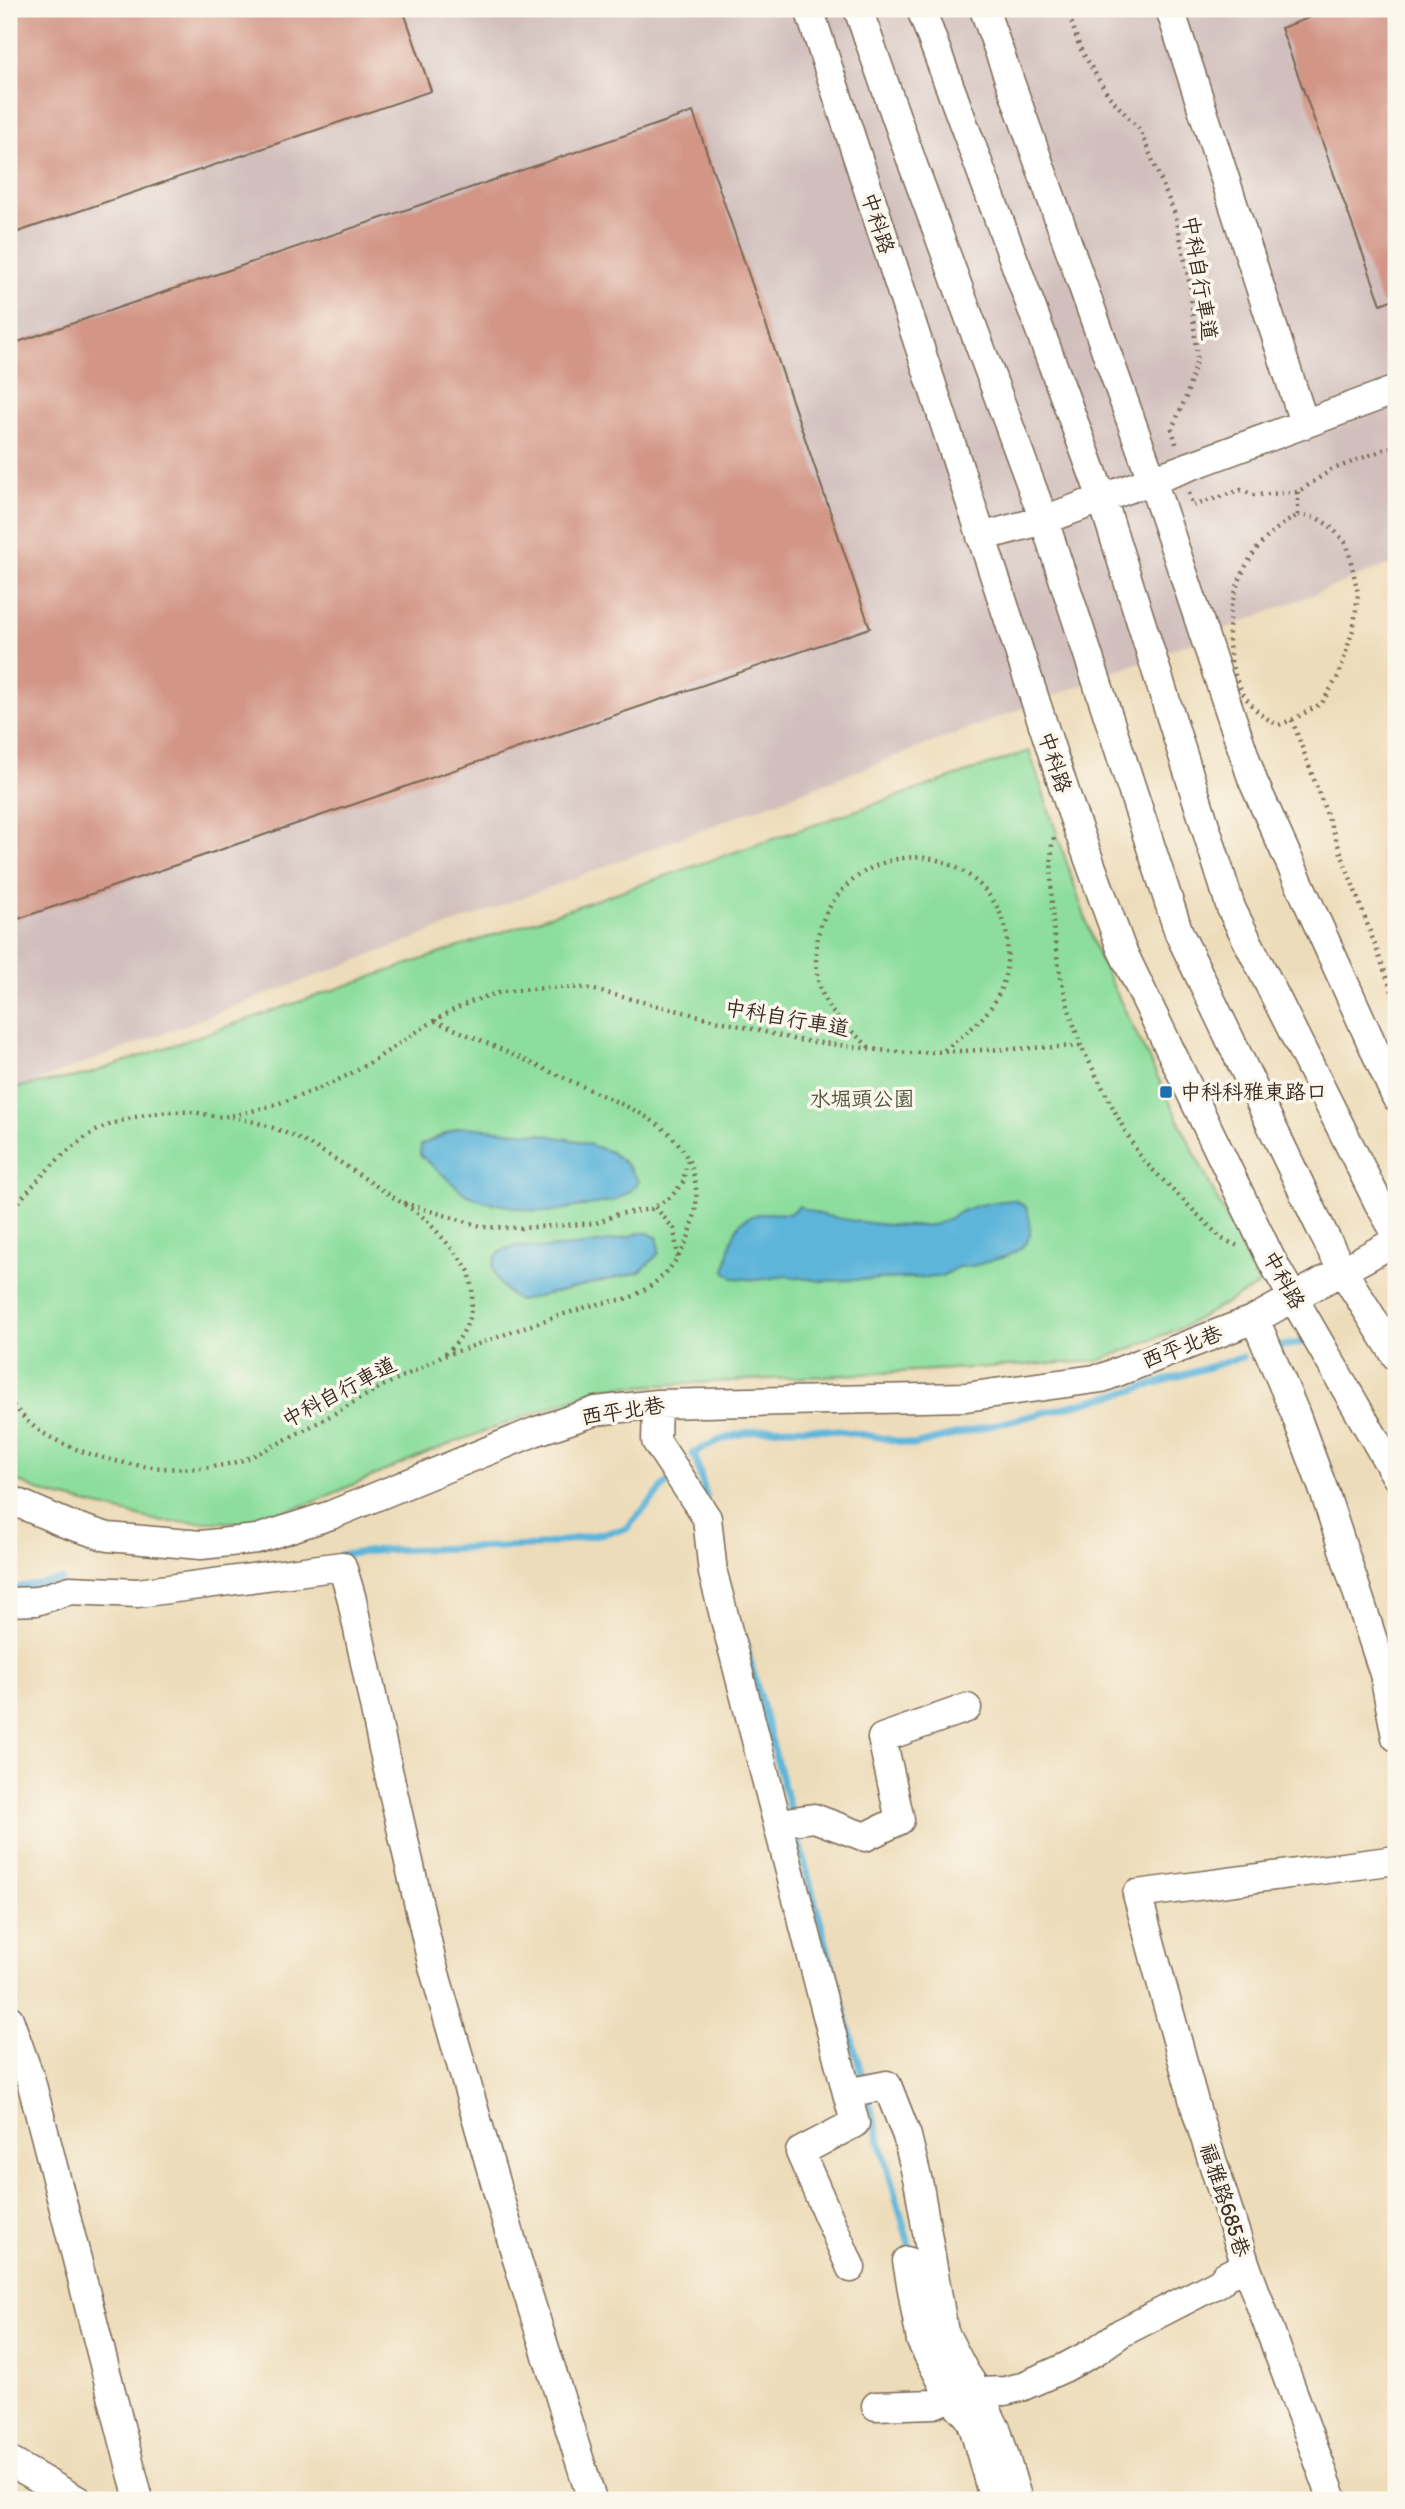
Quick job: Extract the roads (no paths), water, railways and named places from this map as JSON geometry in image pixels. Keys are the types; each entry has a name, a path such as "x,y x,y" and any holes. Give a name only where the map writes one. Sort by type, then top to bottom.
{"street":[{"name":"中科路","path":"808,9 1071,810 1121,948 1271,1259 1396,1476"},
{"path":"843,9 913,166"},
{"path":"858,9 1044,520 1179,933 1342,1270 1396,1356"},
{"path":"921,9 1102,498 1231,908 1396,1233"},
{"path":"932,9 947,80"},
{"path":"984,9 1152,480 1253,781 1396,1097"},
{"path":"1170,9 1304,423"},
{"path":"981,537 1044,520 1396,390"},
{"name":"西平北巷","path":"9,1499 67,1524 108,1537 201,1545 257,1539 331,1515 534,1432 596,1411 657,1404 966,1396 1102,1378 1255,1319 1396,1241"},
{"path":"1255,1319 1325,1494 1384,1674 1396,1737"},
{"path":"657,1404 656,1441 707,1518 713,1573 855,2123 800,2152 850,2268"},
{"path":"9,1602 36,1601 70,1590 138,1593 342,1566 351,1596 432,1963 517,2259 592,2500"},
{"path":"779,1823 814,1818 865,1838 900,1819 882,1738 968,1708"},
{"name":"福雅路685巷","path":"1333,2500 1246,2266 1197,2113 1137,1894 1396,1860"},
{"path":"9,2019 31,2081 139,2500"},
{"path":"847,2093 887,2085 907,2136 919,2186 944,2332 997,2431 1018,2500"},
{"path":"907,2261 921,2341 950,2397 969,2417 994,2500"},
{"path":"876,2406 934,2404 950,2397 1005,2391 1065,2368 1121,2333 1220,2283 1224,2276 1246,2266"},
{"path":"9,2461 77,2500"}],"water":[{"path":"466,1127 541,1134 578,1141 611,1152 628,1166 639,1182 628,1193 613,1201 548,1212 483,1201 465,1194 420,1155 421,1145"},
{"path":"1014,1200 1026,1207 1030,1221 1027,1242 1007,1256 973,1266 958,1267 940,1277 822,1281 786,1276 758,1280 734,1278 725,1271 735,1231 740,1223 758,1214 789,1214 799,1206 845,1219 919,1226 937,1224 978,1205"},
{"path":"648,1233 658,1238 659,1253 640,1272 519,1301 501,1285 494,1270 497,1256 509,1248 582,1245"}],"waterway":[{"path":"1277,1347 1304,1342"},
{"path":"693,1454 718,1441 744,1433 772,1429 831,1430 914,1445 1134,1390 1242,1357"},
{"path":"694,1452 706,1496"},
{"path":"341,1555 382,1550 536,1546 626,1529 667,1483"},
{"path":"9,1589 61,1580"},
{"path":"745,1642 792,1817"},
{"path":"795,1828 864,2084"},
{"path":"867,2095 912,2255"}],"place":[{"name":"中科科雅東路口","path":"1166,1092"}],"park label":[{"name":"水堀頭公園","path":"862,1099"}]}
